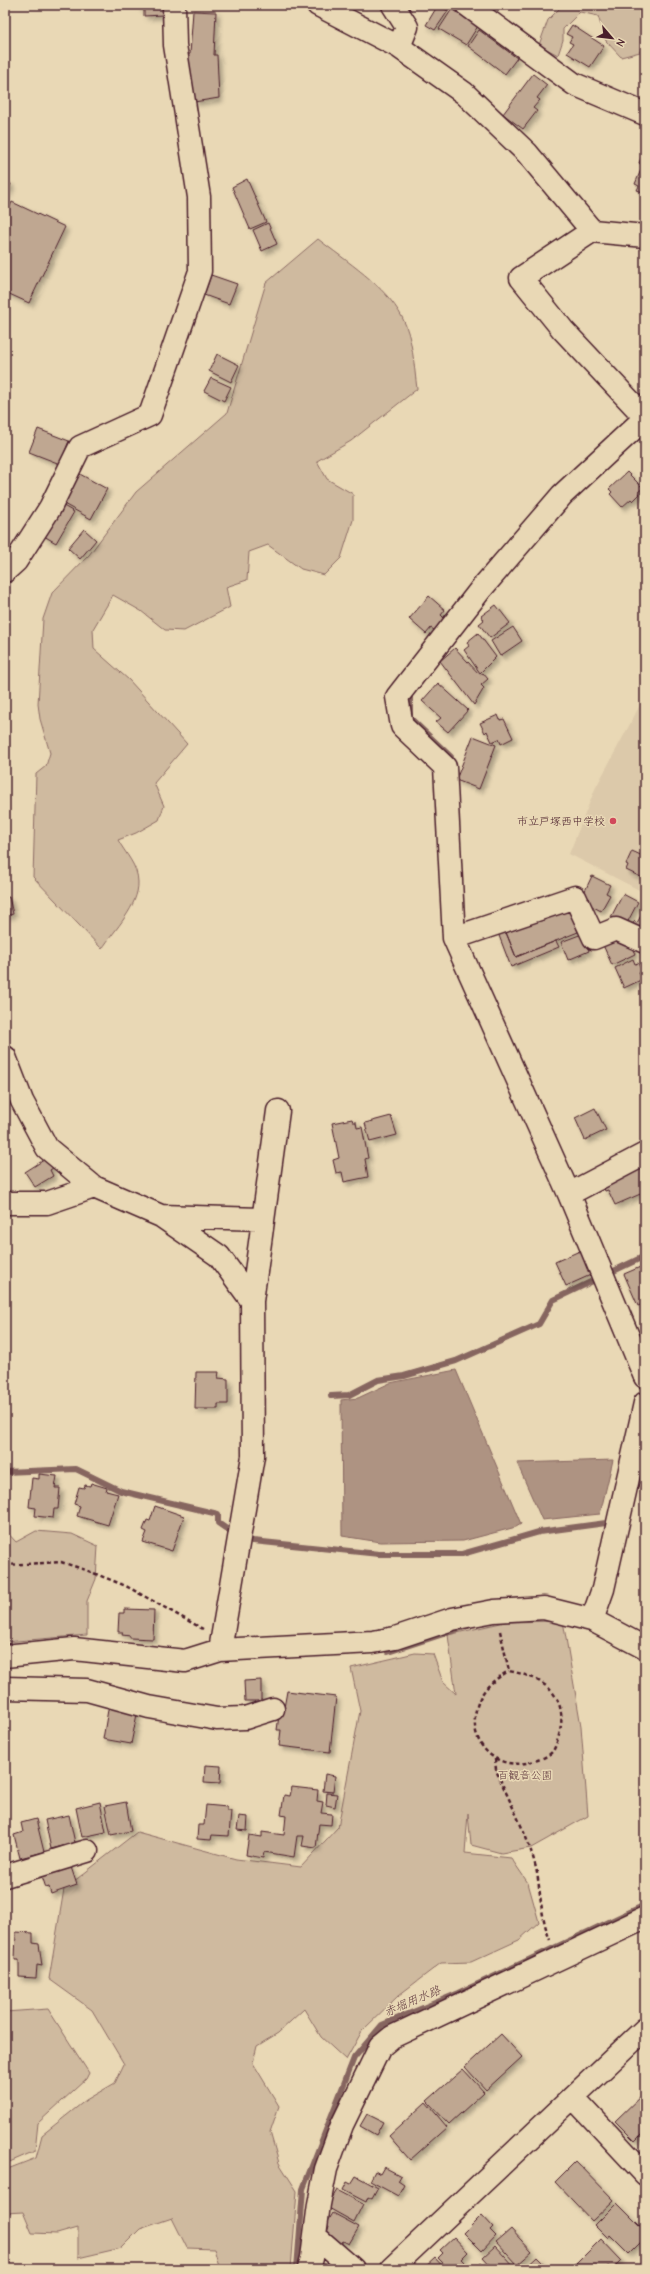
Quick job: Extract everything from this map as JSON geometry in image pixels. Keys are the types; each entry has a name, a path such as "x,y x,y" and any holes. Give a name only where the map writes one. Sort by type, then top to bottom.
{"street":[{"path":"5,571 16,561 50,508 80,447 150,415 200,271 199,197 175,45 174,5"},
{"path":"318,5 399,47 464,93 515,142 592,232"},
{"path":"393,5 407,28 399,47"},
{"path":"467,5 574,84 645,114"},
{"path":"645,236 592,232 521,278 563,330 645,418 562,495 481,589 397,697 402,726 445,767 454,938 569,1194 645,1377"},
{"path":"454,938 575,897 594,938 616,929 645,942"},
{"path":"5,1057 22,1101 47,1148 94,1187 161,1216 219,1256 252,1301"},
{"path":"220,1645 253,1456 252,1301 262,1219 278,1111"},
{"path":"569,1194 645,1154"},
{"path":"5,1203 47,1203 94,1187"},
{"path":"161,1216 262,1219"},
{"path":"592,1620 603,1589 645,1403"},
{"path":"5,1656 74,1649 185,1661 220,1645 373,1642 395,1638 452,1619 494,1611 544,1608 592,1620 645,1648"},
{"path":"5,1688 87,1690 149,1707 217,1720 245,1718 273,1709"},
{"path":"5,1876 87,1851"},
{"path":"309,2269 326,2169 342,2125 380,2047 392,2037 645,1918"},
{"path":"391,2269 645,2029"},
{"path":"573,2097 645,2174"},
{"path":"315,2236 353,2269"}],"path":[{"path":"5,1566 61,1562 86,1570 126,1586 220,1645"},
{"path":"494,1611 509,1671"},
{"path":"509,1671 524,1674 543,1683 559,1698 562,1718 560,1732 552,1751 539,1760 523,1764 506,1763 495,1759 482,1749 476,1729 475,1717 478,1702 485,1690 498,1677 509,1671"},
{"path":"495,1759 496,1770 531,1854 537,1874 544,1925 558,1959"}],"shaded area":[{"name":"市立戸塚西中学校","path":"645,696 645,893 569,854 595,789"},
{"path":"456,1370 521,1524 516,1527 463,1541 380,1542 342,1536 341,1400 358,1398 390,1383"},
{"path":"613,1460 600,1514 542,1520 517,1463"}],"green space":[{"path":"563,5 645,5 645,41 640,52 621,57 606,41 598,16 580,12 563,29 563,40 558,55 539,45 548,20"},
{"path":"318,239 376,284 395,306 406,325 409,334 417,389 351,441 317,461 327,479 353,494 353,520 341,558 324,575 301,569 268,545 249,552 247,580 226,587 230,607 184,631 165,630 141,611 113,595 93,629 94,649 129,680 187,744 154,783 164,806 159,820 136,833 118,840 136,871 138,882 137,891 130,909 102,949 33,877 36,774 46,766 50,753 40,719 38,704 43,619 52,593 89,555 136,492 227,413 266,283"},
{"path":"5,1530 16,1542 36,1531 72,1534 98,1546 96,1579 87,1601 87,1635 5,1642"},
{"name":"百観音公園","path":"563,1621 581,1726 588,1816 531,1848 501,1853 471,1845 468,1813 465,1853 511,1858 528,1883 539,1922 519,1940 471,1962 441,1963 399,1995 362,2031 346,2060 321,2037 304,2009 278,2033 257,2046 253,2063 279,2106 270,2132 279,2163 297,2191 291,2269 220,2269 214,2249 187,2248 172,2218 140,2229 121,2248 78,2258 78,2228 57,2234 32,2233 23,2212 5,2213 5,2170 36,2158 42,2135 86,2100 115,2083 124,2064 92,2010 49,1979 64,1889 137,1832 236,1859 301,1867 338,1827 360,1711 351,1668 415,1653 433,1654 443,1682 456,1694 448,1635 505,1622"},
{"path":"48,2009 89,2073 86,2079 38,2123 35,2151 5,2164 5,2012"}],"building":[{"path":"138,5 163,5 163,15 144,16 144,7 138,8"},
{"path":"438,5 448,11 435,30 426,25"},
{"path":"452,9 478,26 466,45 439,29"},
{"path":"193,11 216,12 214,55 217,55 219,98 194,102 192,80 184,81 182,55 190,54"},
{"path":"572,25 604,46 590,67 567,53 573,44 569,42 572,37 566,34"},
{"path":"479,30 517,58 505,74 468,46"},
{"path":"533,74 547,85 537,98 540,100 533,108 537,111 523,129 503,114"},
{"path":"643,153 645,154 645,193 637,190 639,186 635,184 643,165 639,163"},
{"path":"247,179 266,222 250,229 232,187"},
{"path":"5,181 11,184 5,196"},
{"path":"12,202 65,227 29,303 5,292 5,216"},
{"path":"268,223 277,244 262,251 253,230"},
{"path":"211,275 237,284 229,304 204,295"},
{"path":"217,354 239,365 231,382 209,371"},
{"path":"211,378 231,387 224,401 204,391"},
{"path":"38,429 69,441 60,464 29,452"},
{"path":"627,472 643,488 638,492 640,494 633,501 631,499 622,507 610,494 612,492 609,489"},
{"path":"78,473 107,489 91,519 62,503"},
{"path":"60,504 74,512 56,543 42,535"},
{"path":"84,529 96,540 80,559 68,548"},
{"path":"429,596 445,610 441,615 445,619 434,630 431,628 426,634 409,619"},
{"path":"496,605 510,623 490,638 479,624 484,620 481,616"},
{"path":"513,627 522,641 500,656 491,641"},
{"path":"478,633 496,657 480,673 464,650 469,646 467,642"},
{"path":"455,648 480,675 483,673 488,679 481,685 484,688 474,705 440,661"},
{"path":"438,683 468,710 448,732 436,722 441,718 422,701"},
{"path":"498,715 500,720 504,719 513,738 501,744 499,739 492,742 487,731 485,733 480,723"},
{"path":"473,736 496,745 479,789 456,780"},
{"path":"632,851 645,857 645,879 626,870 628,865 626,864"},
{"path":"592,876 610,885 606,893 610,895 601,911 588,904 590,899 583,895"},
{"path":"623,894 638,902 626,925 611,917"},
{"path":"9,897 13,914 5,916 5,898"},
{"path":"567,905 578,932 516,957 505,930"},
{"path":"645,908 645,939 630,929 634,921 637,923"},
{"path":"505,930 516,957 556,941 559,947 511,967 498,933"},
{"path":"582,934 589,951 568,960 561,942"},
{"path":"617,938 620,944 628,940 635,954 612,965 603,945"},
{"path":"633,959 635,964 638,963 642,971 639,973 643,979 624,988 615,968"},
{"path":"595,1108 606,1130 585,1140 575,1118"},
{"path":"391,1116 397,1135 370,1142 365,1123"},
{"path":"352,1119 353,1122 356,1122 357,1128 362,1127 368,1158 365,1159 368,1177 344,1182 342,1172 336,1173 333,1160 339,1158 332,1123"},
{"path":"47,1158 53,1168 50,1170 53,1176 35,1187 25,1172"},
{"path":"642,1167 645,1172 645,1192 615,1205 608,1190 605,1191 603,1185"},
{"path":"584,1249 595,1273 566,1286 555,1262"},
{"path":"645,1265 645,1303 638,1306 624,1274"},
{"path":"196,1372 219,1372 218,1378 228,1379 228,1404 218,1404 218,1409 195,1409"},
{"path":"39,1474 57,1476 55,1488 60,1488 58,1509 54,1509 53,1518 35,1516 36,1508 29,1507 32,1478 39,1479"},
{"path":"91,1483 107,1488 106,1491 118,1494 108,1525 77,1516 80,1506 74,1504 79,1487 84,1488 85,1485 90,1486"},
{"path":"155,1506 184,1516 172,1551 143,1542 147,1532 143,1530 147,1520 150,1521"},
{"path":"124,1609 154,1610 153,1639 130,1638 130,1636 122,1635 123,1632 118,1632 119,1613 124,1613"},
{"path":"261,1680 261,1701 245,1701 244,1681"},
{"path":"287,1691 336,1697 330,1752 279,1746 281,1730 277,1730 280,1708 284,1708"},
{"path":"109,1704 138,1709 131,1744 103,1739"},
{"path":"205,1765 221,1766 220,1783 204,1782"},
{"path":"325,1774 335,1776 333,1792 323,1791"},
{"path":"292,1787 318,1790 317,1801 323,1802 321,1813 332,1814 331,1825 319,1824 316,1848 302,1846 304,1836 297,1836 294,1857 264,1852 263,1858 246,1855 249,1835 262,1837 262,1832 284,1835 286,1816 281,1815 284,1795 290,1796"},
{"path":"327,1793 337,1794 335,1807 326,1805"},
{"path":"100,1802 106,1832 82,1837 76,1808"},
{"path":"126,1802 131,1831 111,1835 105,1806"},
{"path":"206,1805 227,1807 227,1811 231,1811 229,1836 212,1835 211,1840 197,1839 198,1825 204,1825"},
{"path":"69,1815 75,1843 51,1849 45,1820"},
{"path":"239,1816 248,1817 247,1831 237,1830"},
{"path":"36,1819 44,1852 20,1858 14,1835 23,1832 21,1823"},
{"path":"70,1864 77,1885 51,1894 49,1887 46,1888 41,1873"},
{"path":"16,1932 33,1933 33,1943 39,1944 42,1966 37,1965 36,1978 19,1977 19,1960 15,1960"},
{"path":"501,2034 522,2057 486,2090 465,2067"},
{"path":"463,2069 484,2092 449,2124 427,2101"},
{"path":"645,2092 645,2131 635,2141 615,2121"},
{"path":"426,2102 447,2127 410,2160 389,2136"},
{"path":"367,2114 383,2122 376,2135 360,2126"},
{"path":"576,2161 614,2200 592,2221 555,2182"},
{"path":"384,2167 401,2176 398,2181 404,2185 398,2196 370,2181 375,2171 380,2174"},
{"path":"356,2176 378,2188 372,2199 368,2197 366,2202 343,2190 347,2182 351,2184"},
{"path":"337,2190 363,2204 354,2222 327,2207"},
{"path":"617,2203 645,2231 645,2238 629,2254 610,2235 608,2238 595,2225"},
{"path":"333,2213 359,2227 349,2244 343,2241 341,2244 326,2236 329,2226 326,2225"},
{"path":"482,2215 493,2227 490,2230 496,2236 482,2251 464,2233"},
{"path":"511,2229 532,2252 517,2265 496,2242"},
{"path":"454,2237 468,2252 461,2259 465,2263 458,2269 449,2269 438,2258 443,2253 440,2250"},
{"path":"601,2239 621,2260 612,2269 608,2266 605,2269 577,2269 574,2266"},
{"path":"495,2246 515,2268 514,2269 494,2269 483,2257"},
{"path":"537,2257 549,2269 524,2269"},
{"path":"435,2258 445,2269 423,2269"},
{"path":"481,2263 487,2269 475,2269"}],"waterway":[{"path":"410,691 410,718 451,757 452,766"},
{"path":"331,1396 349,1395 378,1380 404,1376 456,1361 539,1324 553,1300 645,1256"},
{"path":"5,1472 76,1469 121,1491 218,1514 218,1523 231,1532 253,1541 379,1554 462,1554 539,1532 606,1523"},
{"path":"388,1652 468,1626"},
{"name":"赤堀用水路","path":"297,2269 303,2189 354,2058 382,2025 459,1993 645,1905"}],"place":[{"name":"市立戸塚西中学校","path":"613,821"}]}
